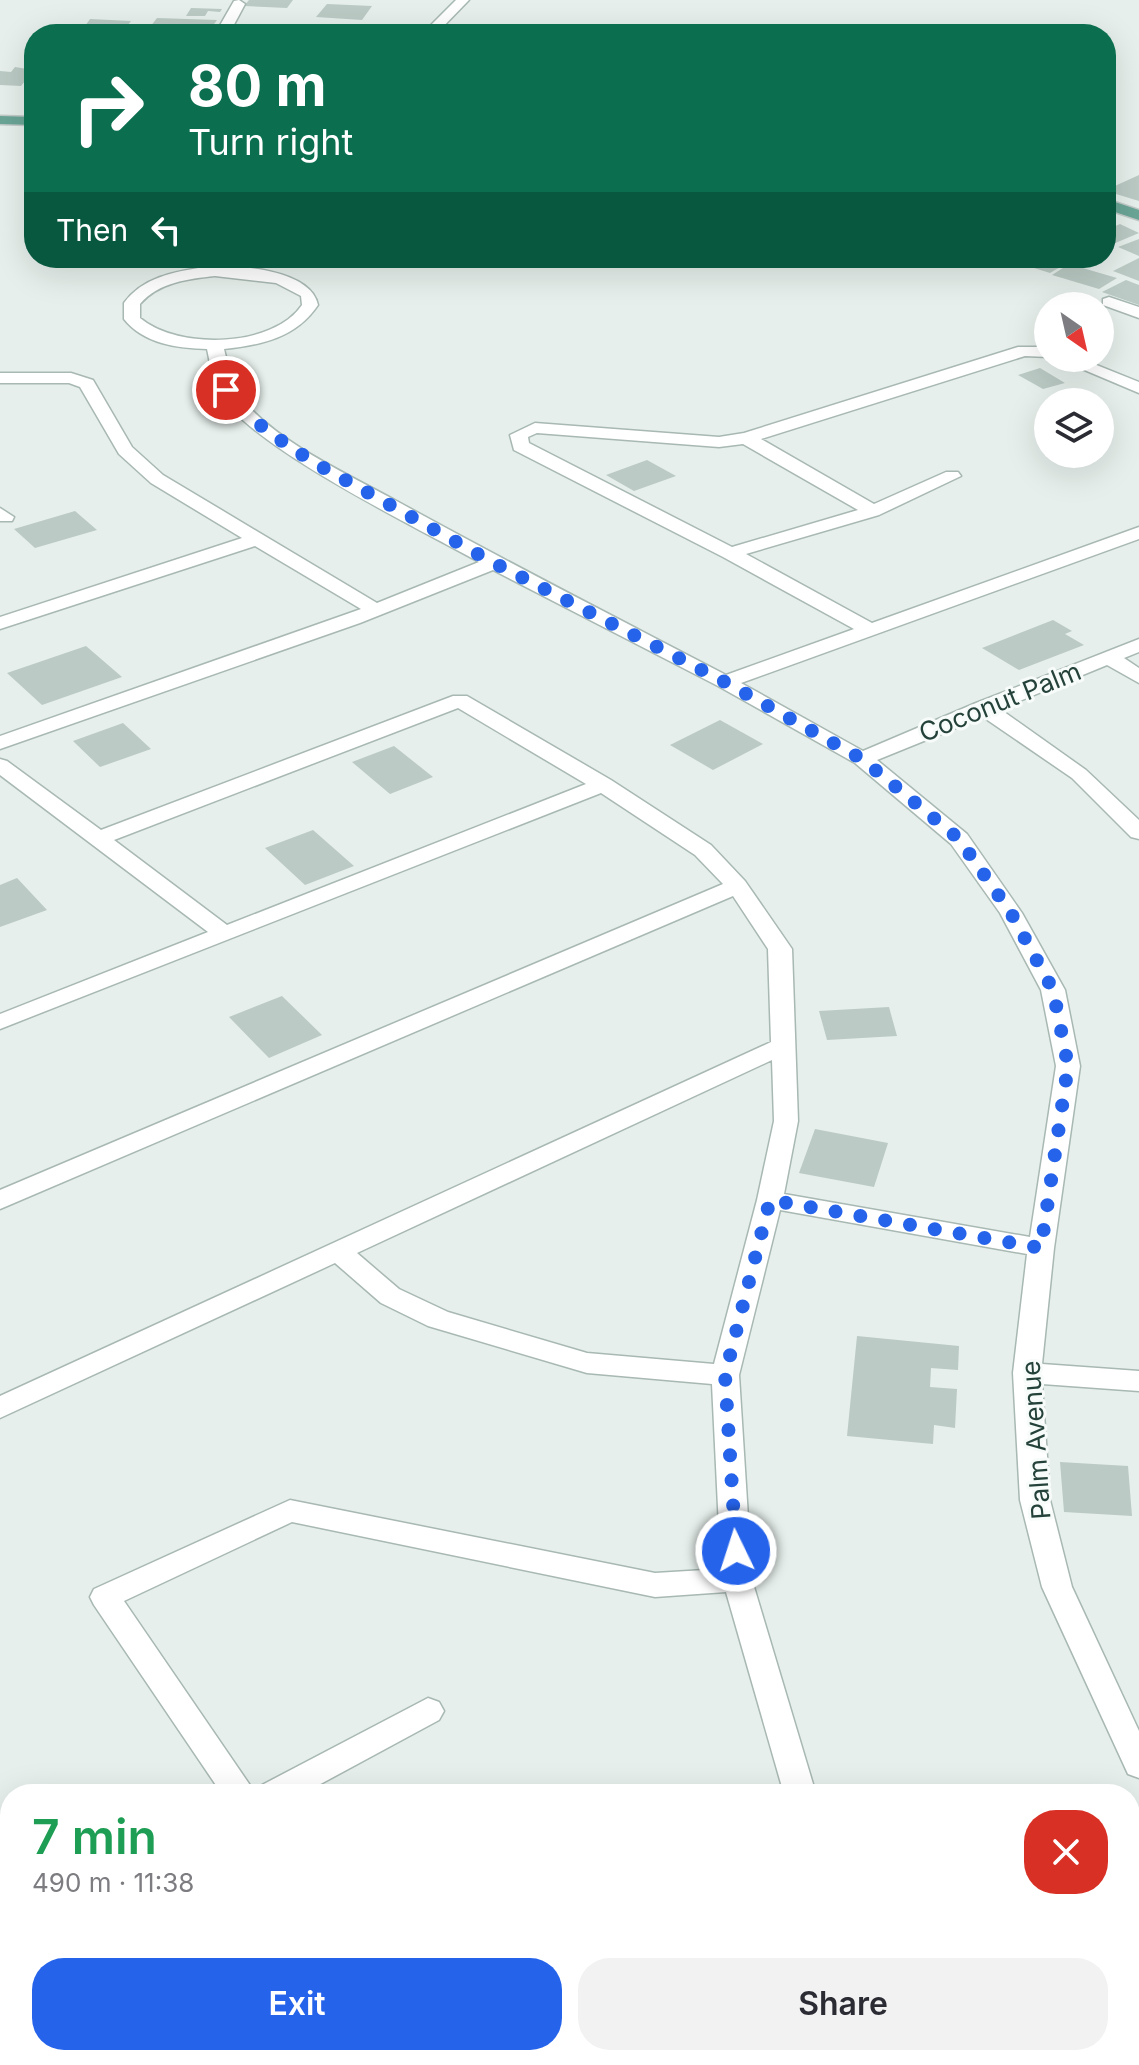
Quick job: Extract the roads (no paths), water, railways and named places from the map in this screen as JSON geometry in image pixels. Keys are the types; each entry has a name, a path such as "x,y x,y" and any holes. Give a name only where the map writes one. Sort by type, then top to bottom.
{"main road":[{"path":"0,120 24,121"},
{"path":"1116,207 1139,215"}],"street":[{"path":"439,24 463,0"},
{"path":"228,24 239,4"},
{"path":"203,268 141,293 130,308 132,319 156,336 177,341 214,344 270,335 299,321 309,303 304,292 274,268"},
{"path":"187,275 244,271 290,282"},
{"path":"1114,304 1139,313"},
{"name":"Palm Avenue","path":"214,344 226,390 241,409 270,433 313,462 494,563 725,682 862,759 959,839 1011,913 1053,990 1068,1066 1041,1248 1027,1373 1035,1500 1057,1587 1139,1765"},
{"path":"869,629 730,553 520,446 519,435 535,428 719,442 746,438 1024,351 1034,351"},
{"path":"1099,372 1139,388"},
{"path":"0,378 71,378 87,384 125,450 157,479 374,609"},
{"path":"746,438 873,511"},
{"path":"730,553 873,511 952,476"},
{"path":"725,682 1139,533"},
{"path":"0,623 259,538"},
{"path":"0,743 494,563"},
{"name":"Coconut Palm","path":"862,759 1139,645"},
{"path":"1109,658 1139,677"},
{"path":"98,839 460,700 603,785 703,850 737,886 780,949 786,1121 770,1200 725,1375 737,1580 797,1784"},
{"path":"983,707 1079,774 1139,832"},
{"path":"0,765 223,933"},
{"path":"0,1022 603,785"},
{"path":"0,1200 737,886"},
{"path":"0,1408 784,1045"},
{"path":"770,1200 1041,1248"},
{"path":"340,1253 390,1296 438,1319 587,1363 725,1375"},
{"path":"1027,1373 1139,1381"},
{"path":"233,1784 105,1597 290,1511 655,1585 737,1580"},
{"path":"292,1784 428,1711"}]}
